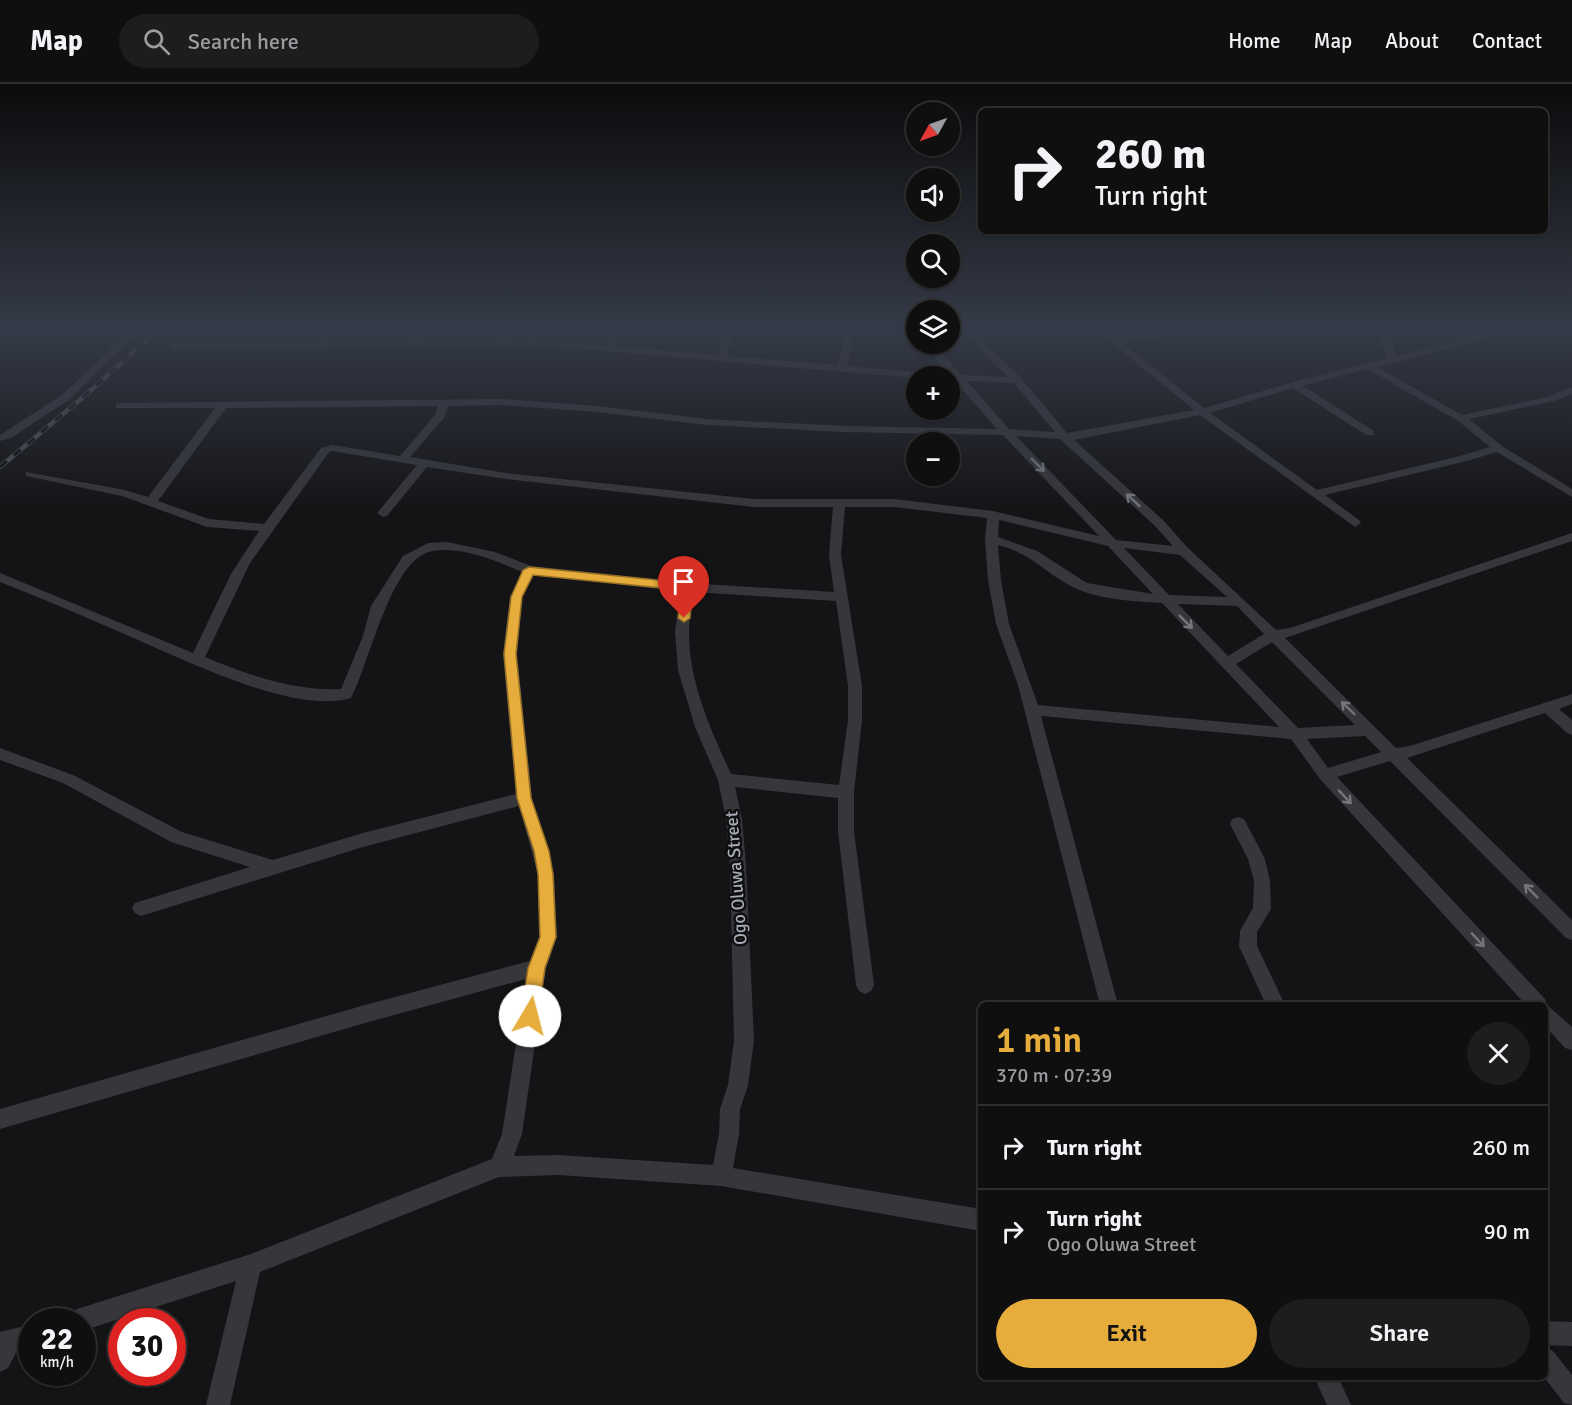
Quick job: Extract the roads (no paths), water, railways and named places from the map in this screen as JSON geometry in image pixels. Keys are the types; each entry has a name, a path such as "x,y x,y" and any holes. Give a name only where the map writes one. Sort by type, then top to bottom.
{"street":[{"path":"0,438 7,436 66,397 75,389"},
{"path":"964,389 1294,734 1326,775 1535,1002"},
{"path":"1024,389 1064,437 1159,523 1184,551 1240,602 1371,730 1572,932"},
{"path":"1173,389 1355,523"},
{"path":"120,406 526,403 707,422 845,429 1006,432 1064,437 1202,412 1282,389"},
{"path":"1301,389 1370,433"},
{"path":"1409,389 1461,418 1498,448 1572,494"},
{"path":"1461,418 1550,399 1572,390"},
{"path":"404,458 440,416 444,402"},
{"path":"150,503 224,405"},
{"path":"197,659 243,565 267,528 297,492 325,450 332,448 506,476 754,503 894,503 993,515 1112,543 1184,551"},
{"path":"1316,494 1463,459 1498,448"},
{"path":"383,513 425,462"},
{"path":"30,474 125,493 207,523 267,528"},
{"path":"839,504 835,555 855,686 846,792 846,831 865,985"},
{"path":"993,515 991,540 996,593 1014,663 1025,685 1108,1002"},
{"path":"1144,548 1159,523"},
{"path":"1227,663 1272,635 1291,633 1572,537"},
{"path":"991,540 1010,543 1029,552 1062,576 1083,586 1163,599 1240,602"},
{"path":"0,577 197,659 286,691 328,697 346,694 370,636 378,606 407,559 428,547 447,546 495,556 529,570 687,587 840,597"},
{"path":"499,1167 512,1134 537,968 548,937 546,874 524,798 510,654 516,597 529,570"},
{"name":"Ogo Oluwa Street","path":"687,587 682,633 685,670 702,727 726,780 734,819 738,865 744,1041 738,1085 730,1109 729,1134 721,1176"},
{"path":"1326,775 1393,754 1410,752 1572,699"},
{"path":"1548,708 1572,729"},
{"path":"1031,710 1294,734 1371,730"},
{"path":"0,754 68,779 177,837 272,867"},
{"path":"726,780 846,792"},
{"path":"141,908 272,867 524,798"},
{"path":"1238,824 1247,838 1262,879 1260,896 1262,909 1247,939 1263,982 1274,1002"},
{"path":"0,1119 365,1014 537,968"},
{"path":"1548,1016 1572,1041"},
{"path":"96,1315 251,1265 499,1167 558,1165 721,1176 978,1219"},
{"path":"218,1405 251,1265"},
{"path":"1548,1333 1572,1334"},
{"path":"1548,1363 1572,1395"},
{"path":"1327,1380 1339,1405"}],"railway":[{"path":"0,467 93,389"}]}
